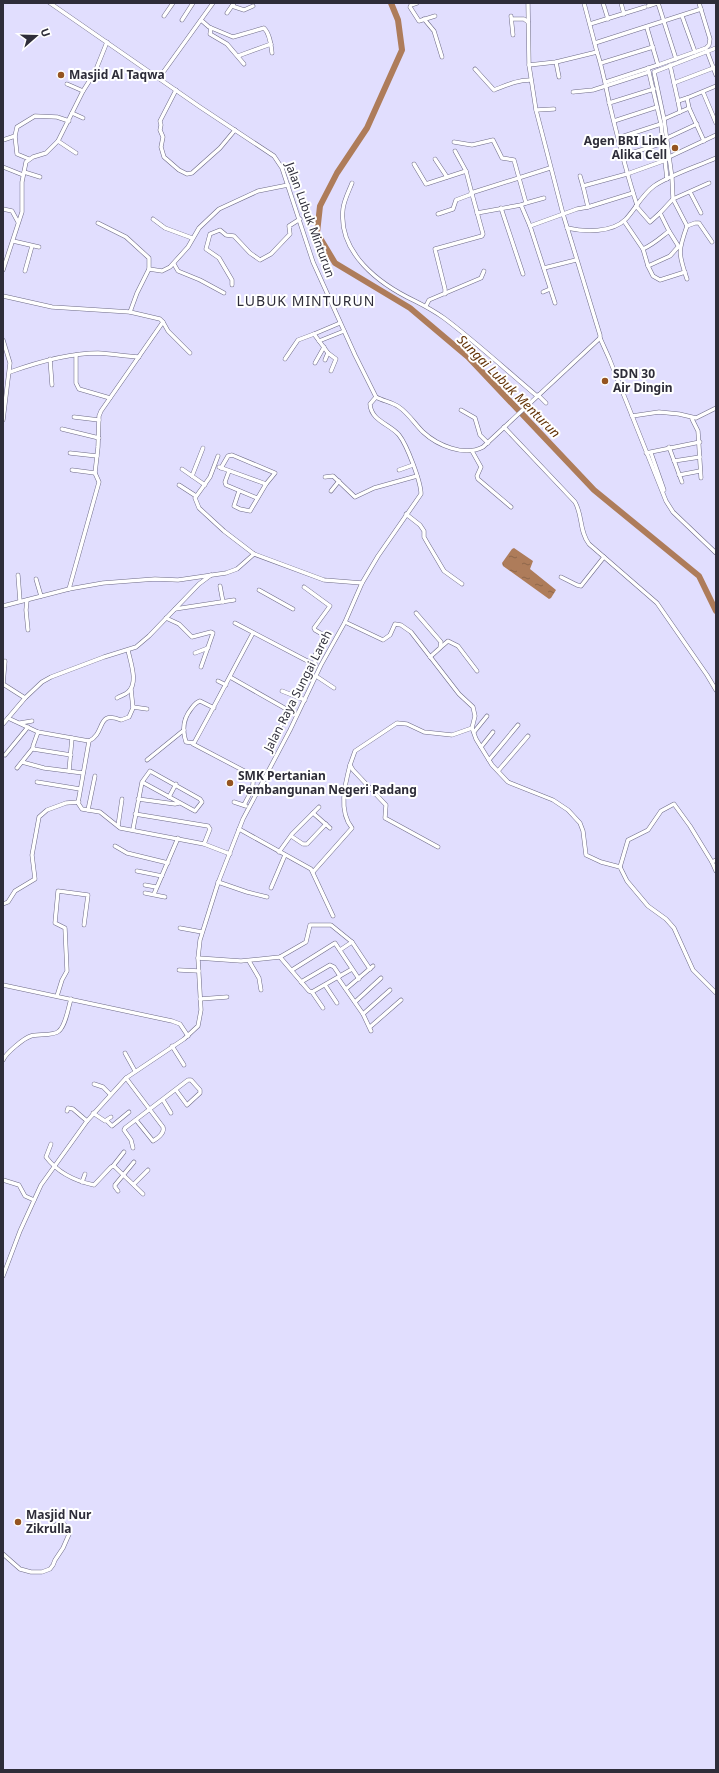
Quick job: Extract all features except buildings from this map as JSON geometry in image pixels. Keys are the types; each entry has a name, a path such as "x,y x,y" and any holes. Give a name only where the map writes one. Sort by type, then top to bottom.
{"street":[{"name":"Jalan Lubuk Minturun","path":"50,3 274,156 282,168 313,262 340,323 376,397"},
{"path":"164,16 173,3"},
{"path":"182,20 193,3"},
{"path":"159,78 213,3"},
{"path":"417,3 411,5 411,9 419,21 435,16"},
{"path":"528,3 530,80 536,110 550,168 600,338 666,501 673,512 716,553"},
{"path":"584,3 601,63 622,156 637,205 650,222 673,199 709,183"},
{"path":"603,3 608,19"},
{"path":"621,3 624,14"},
{"path":"590,24 658,3 676,59"},
{"path":"573,92 593,90 706,48 710,42 699,3"},
{"path":"227,13 233,5 244,10 253,6"},
{"path":"595,44 701,9"},
{"path":"682,16 695,52"},
{"path":"513,35 512,17 524,19 528,22"},
{"path":"424,19 434,31 442,57"},
{"path":"201,20 211,28 233,37 264,28 271,44 272,53"},
{"path":"211,28 210,34 227,44 244,64"},
{"path":"647,28 658,65"},
{"path":"3,270 23,206 22,193 26,162 29,159 46,153 58,141 83,91 95,72 107,42"},
{"path":"238,56 271,44"},
{"path":"601,63 652,47"},
{"path":"688,226 673,199 667,138 654,72 716,48"},
{"path":"707,51 715,67 716,75"},
{"path":"529,65 556,62 597,52"},
{"path":"556,62 559,76"},
{"path":"670,65 680,112"},
{"path":"674,84 715,67"},
{"path":"475,69 494,90 511,83 530,80"},
{"path":"648,70 654,89 661,124 667,179"},
{"path":"67,84 83,91"},
{"path":"678,101 716,86"},
{"path":"610,103 654,89"},
{"path":"176,90 160,120 160,130 163,137 162,147 164,158 179,170 187,174 192,173 220,148 235,130"},
{"path":"703,92 716,123"},
{"path":"687,98 689,108 704,141"},
{"path":"614,121 657,107"},
{"path":"664,119 689,108"},
{"path":"536,110 554,109"},
{"path":"72,113 82,118"},
{"path":"29,159 17,154 17,127 35,116 57,117 69,121"},
{"path":"618,138 661,124"},
{"path":"667,138 697,124"},
{"path":"669,157 716,135"},
{"path":"3,140 16,136"},
{"path":"454,142 472,145 493,140 502,158 514,160 526,203"},
{"path":"58,141 76,153"},
{"path":"622,156 664,143"},
{"path":"445,294 435,249 482,235 466,171 455,151"},
{"path":"567,228 594,231 624,221 653,187 667,179 716,158"},
{"path":"435,159 447,177"},
{"path":"583,186 627,174 666,160"},
{"path":"414,164 426,184 466,171"},
{"path":"3,167 40,177"},
{"path":"438,214 453,209 456,200 472,193 550,168"},
{"path":"580,176 588,207"},
{"path":"352,182 343,207 343,223 350,247 378,278 415,301 426,306 465,334 546,403"},
{"path":"149,269 162,271 174,264 188,247 198,228 220,209 258,191 288,186"},
{"path":"690,192 701,213"},
{"path":"530,226 563,214 633,193"},
{"path":"477,213 521,205 544,198"},
{"path":"521,205 530,226 555,302"},
{"path":"501,208 523,274"},
{"path":"3,209 12,211 18,222"},
{"path":"660,213 679,247 687,279"},
{"path":"153,219 165,228 192,238"},
{"path":"232,285 232,280 219,258 206,249 210,234 220,230 226,235 234,236 250,253 260,260 274,252 290,234 288,226 300,219"},
{"path":"624,221 643,249 652,276 660,280 685,272"},
{"path":"648,266 670,256 679,247 688,226 695,222 699,223 712,242"},
{"path":"98,224 120,233 131,240 149,258 149,269 136,292 130,312"},
{"path":"643,249 658,241 669,231"},
{"path":"13,240 39,247"},
{"path":"24,271 32,246"},
{"path":"544,268 576,260"},
{"path":"174,264 178,270 224,293"},
{"path":"426,306 429,300 481,278 484,271"},
{"path":"543,292 550,289"},
{"path":"3,296 52,307 130,312 160,318 168,331 190,353"},
{"path":"69,589 99,482 95,473 101,411 163,322"},
{"path":"285,359 298,340 340,323"},
{"path":"319,341 344,331"},
{"path":"314,334 328,353 336,360 331,371"},
{"path":"376,397 398,406 433,440 462,450 472,451 480,449 600,338"},
{"path":"3,340 10,359 10,372 4,400 3,420"},
{"path":"315,363 324,347"},
{"path":"10,372 50,359 76,355 97,353 139,357"},
{"path":"325,360 328,353"},
{"path":"76,355 77,385 79,389 110,398"},
{"path":"50,359 52,385"},
{"name":"Jalan Raya Sungai Lareh","path":"3,1276 34,1200 53,1166 93,1113 135,1070 188,1036 200,1021 201,1010 198,958 202,932 218,882 239,829 344,622 362,583 406,514 421,494 413,465 400,437 373,415 370,404 376,397"},
{"path":"632,416 659,412 679,414 692,419 700,417 716,408"},
{"path":"461,410 475,418 480,435 488,443"},
{"path":"74,417 99,420"},
{"path":"692,419 698,431 700,442 701,478"},
{"path":"505,426 575,502 580,512 583,534 589,544 657,603 716,690"},
{"path":"62,429 99,438"},
{"path":"646,453 651,453 669,447 700,442"},
{"path":"669,447 682,482"},
{"path":"192,476 203,448"},
{"path":"472,451 481,468 478,474 478,479 511,507"},
{"path":"70,453 97,456"},
{"path":"651,453 664,490"},
{"path":"221,468 230,455 274,471 274,474 266,484 250,511 235,508 234,504 239,491"},
{"path":"196,496 205,485 216,466 218,456"},
{"path":"674,461 700,457"},
{"path":"399,470 413,465"},
{"path":"216,466 266,484"},
{"path":"182,468 205,485"},
{"path":"72,470 95,473"},
{"path":"229,471 225,484 257,498"},
{"path":"680,475 700,471"},
{"path":"324,477 332,475 355,497 374,488 417,476"},
{"path":"331,491 339,481"},
{"path":"178,486 196,496 199,508 224,532 254,554 324,580 362,583"},
{"path":"406,514 420,525 424,531 424,537 444,571 462,584"},
{"path":"3,606 69,589 131,580 178,580 232,571 254,554"},
{"path":"561,577 581,586 604,558"},
{"path":"18,575 20,601"},
{"path":"3,724 25,698 42,682 51,677 136,647 211,575"},
{"path":"36,579 41,596"},
{"path":"220,586 223,602"},
{"path":"304,587 330,606 314,628 327,636 315,655 315,665"},
{"path":"259,590 293,609"},
{"path":"27,600 26,610 28,630"},
{"path":"174,610 234,600"},
{"path":"416,613 439,639 441,647"},
{"path":"166,618 179,624 192,636 212,632 213,635 201,667"},
{"path":"344,622 383,640 390,635 394,626 398,624 411,632 459,694 473,707 475,716 473,730 481,747 498,772 508,782 553,800 568,810 580,823 583,831 585,854 593,859 620,866"},
{"path":"235,623 320,668"},
{"path":"193,744 214,708 253,633"},
{"path":"430,657 448,641 456,644 477,671"},
{"path":"195,653 208,648"},
{"path":"128,650 133,677 131,689 133,710 126,719 121,720 113,716 107,717 98,734 89,741 80,789 79,802 82,809 100,812 120,828 134,829 204,844 230,854"},
{"path":"5,661 3,684 25,698"},
{"path":"316,676 334,688"},
{"path":"230,677 288,710 271,747"},
{"path":"218,681 226,685"},
{"path":"117,698 131,689"},
{"path":"282,691 305,700"},
{"path":"214,708 200,701 196,702 185,716 184,730 186,742 193,744 252,775 254,783 244,805"},
{"path":"133,707 147,709"},
{"path":"313,872 352,828 346,818 344,789 355,750 397,723 407,724 424,732 452,735 473,730 487,716"},
{"path":"8,718 38,732 89,741"},
{"path":"19,724 32,721"},
{"path":"489,760 518,726"},
{"path":"5,755 28,727"},
{"path":"147,760 184,730"},
{"path":"17,768 33,748 38,732"},
{"path":"481,747 493,732"},
{"path":"498,772 528,736"},
{"path":"69,771 72,738"},
{"path":"33,748 71,755"},
{"path":"22,762 44,768 83,773"},
{"path":"350,765 386,805 385,817 387,820 438,847"},
{"path":"134,829 135,814 142,782 151,771 176,784 202,801 196,811 142,782"},
{"path":"88,810 95,776"},
{"path":"37,782 80,789"},
{"path":"169,797 176,784"},
{"path":"118,826 122,799"},
{"path":"138,799 175,804 179,803"},
{"path":"3,904 8,902 15,891 35,880 32,855 38,817 53,807 79,802"},
{"path":"234,802 249,807"},
{"path":"716,872 714,861 674,804 662,811 648,830 628,840 620,866 626,881 637,894 648,906 666,919 674,928 693,970 716,993"},
{"path":"279,852 290,836 320,807"},
{"path":"313,813 330,828"},
{"path":"135,814 208,826 210,829 204,844"},
{"path":"290,836 303,844 307,844 326,824"},
{"path":"239,829 307,866 313,872 333,916"},
{"path":"154,894 178,838"},
{"path":"115,846 127,853 168,863"},
{"path":"271,888 285,855"},
{"path":"137,871 162,876"},
{"path":"218,882 240,890 267,897"},
{"path":"145,885 156,887"},
{"path":"57,996 62,980 67,971 65,928 55,923 57,892 88,895 84,925"},
{"path":"145,893 165,897"},
{"path":"198,958 249,961 280,958 306,942 310,926 312,924 331,925 352,942 371,967 346,990"},
{"path":"180,928 202,932"},
{"path":"340,950 352,942"},
{"path":"292,970 336,944 359,979"},
{"path":"280,958 312,992 323,1008"},
{"path":"249,961 259,978 261,990"},
{"path":"302,982 330,965 334,967 346,990 363,1014 371,1029 401,1000"},
{"path":"312,992 352,969"},
{"path":"179,970 199,971"},
{"path":"355,1002 381,978"},
{"path":"3,985 172,1021 180,1024 186,1030 188,1036"},
{"path":"325,985 337,1003"},
{"path":"363,1014 390,990"},
{"path":"200,999 227,997"},
{"path":"3,1060 7,1053 30,1036 60,1031 71,999"},
{"path":"172,1046 184,1065"},
{"path":"126,1053 135,1070"},
{"path":"126,1078 164,1129 155,1141 152,1140 136,1120"},
{"path":"133,1148 131,1140 124,1130 136,1120 176,1090 190,1080 200,1090 200,1093 187,1105 176,1090"},
{"path":"94,1084 103,1087 110,1094"},
{"path":"163,1100 171,1113"},
{"path":"67,1111 68,1108 73,1109 87,1121"},
{"path":"93,1113 107,1121 112,1126 129,1112"},
{"path":"107,1121 111,1117"},
{"path":"51,1144 46,1157 53,1166 60,1172 82,1182 96,1185 124,1152"},
{"path":"118,1191 115,1186 134,1162"},
{"path":"113,1166 143,1194"},
{"path":"134,1184 148,1170"},
{"path":"82,1182 85,1174"},
{"path":"3,1180 19,1185 25,1196 34,1200"},
{"path":"3,1554 20,1569 26,1571 42,1572 50,1568 63,1548 70,1532 64,1524 60,1523 49,1528"}],"water":[{"path":"514,548 533,561 530,569 556,590 551,598 549,599 503,566 502,563"}],"waterway":[{"name":"Sungai Lubuk Menturun","path":"391,3 398,20 402,50 367,128 337,173 320,206 317,233 335,263 410,308 468,357 594,490 699,576 716,611"}],"place":[{"name":"Masjid Al Taqwa","path":"61,75"},
{"name":"Agen BRI Link Alika Cell","path":"675,148"},
{"name":"SDN 30 Air Dingin","path":"605,381"},
{"name":"SMK Pertanian Pembangunan Negeri Padang","path":"230,783"},
{"name":"Masjid Nur Zikrulla","path":"18,1522"}],"district":[{"name":"LUBUK MINTURUN","path":"306,301"}]}
